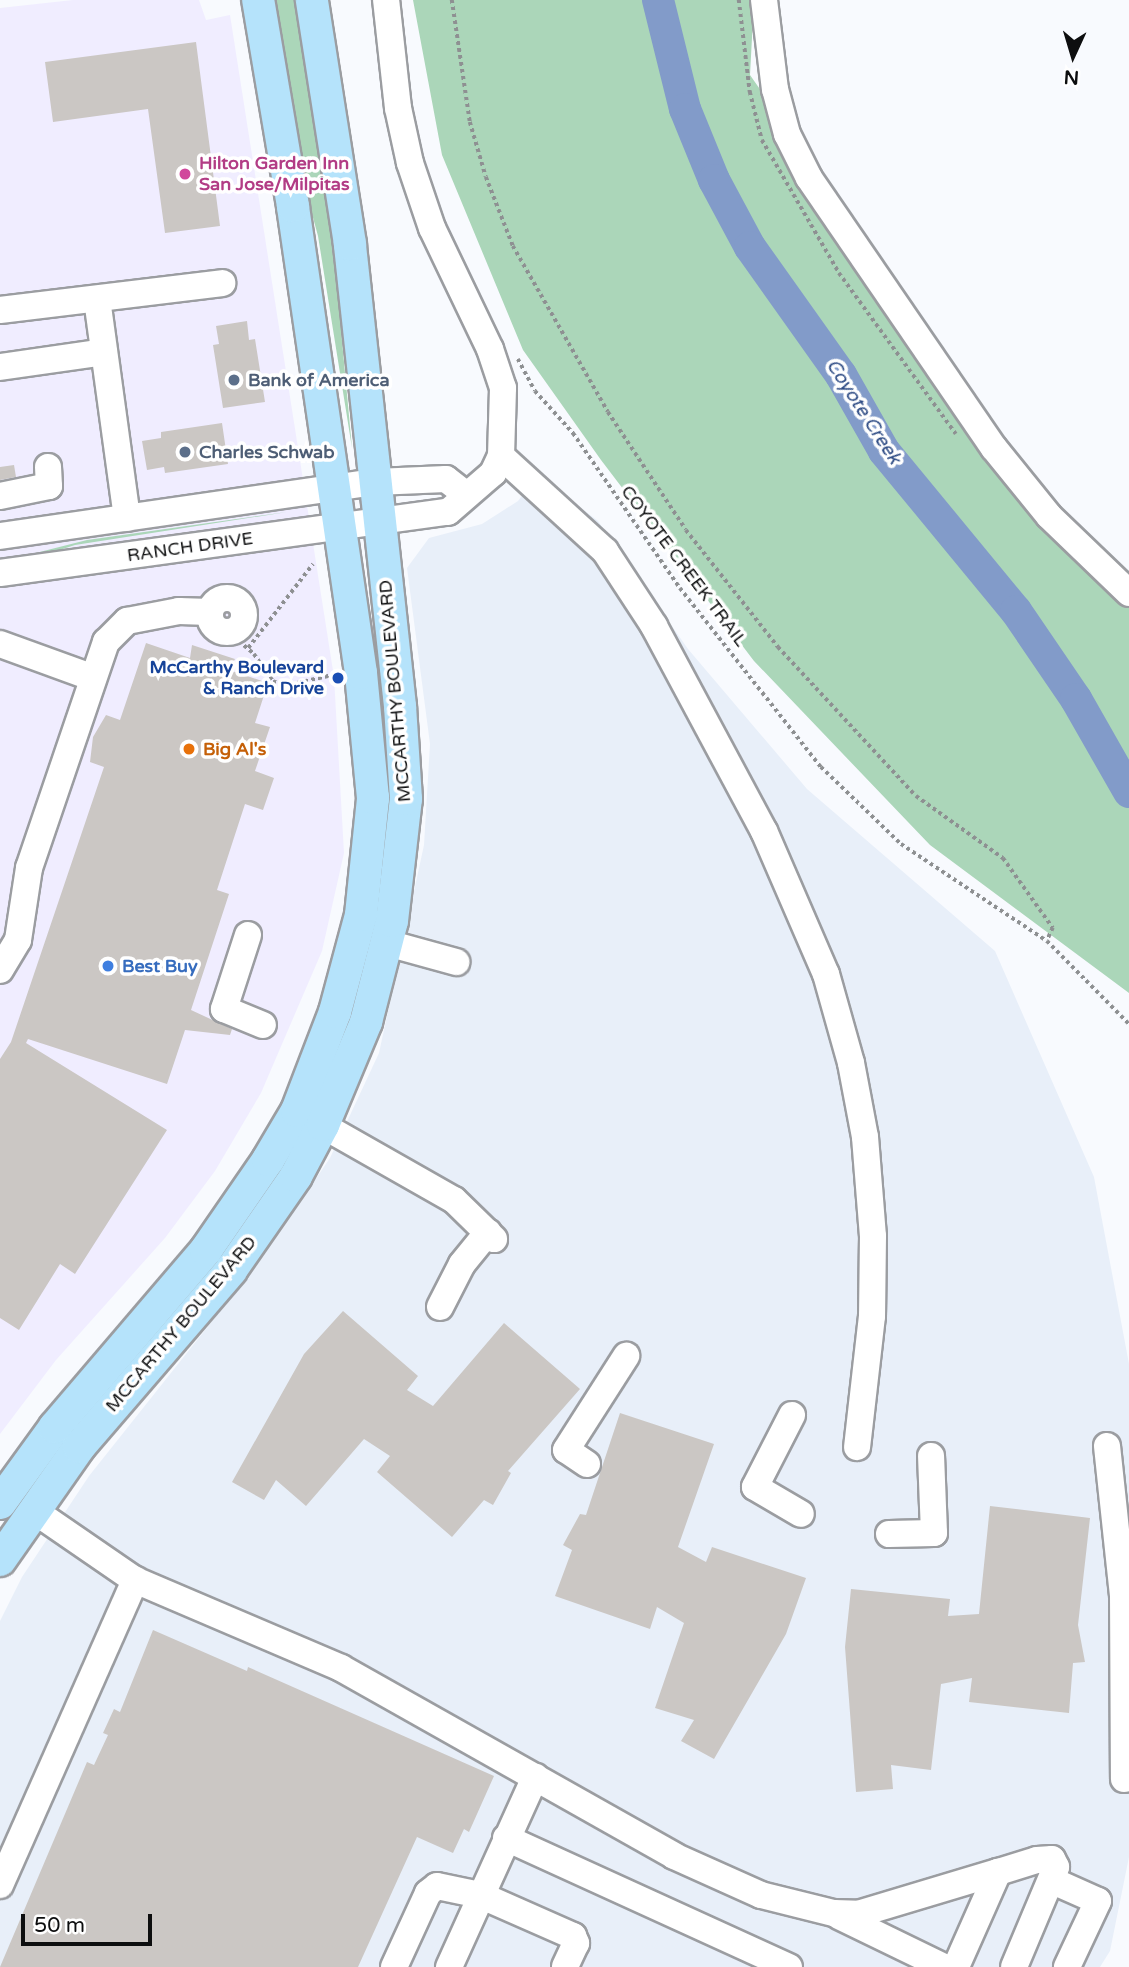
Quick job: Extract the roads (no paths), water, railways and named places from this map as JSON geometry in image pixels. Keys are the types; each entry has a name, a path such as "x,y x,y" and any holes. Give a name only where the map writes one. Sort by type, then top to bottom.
{"main road":[{"name":"MCCARTHY BOULEVARD","path":"0,1560 33,1510 115,1403 238,1260 296,1176 350,963 372,836 365,710 334,488 258,0"},
{"name":"MCCARTHY BOULEVARD","path":"0,1503 69,1410 206,1250 310,1118 366,1023 387,943 399,881 406,799 397,667 350,244 312,0"}],"street":[{"path":"386,0 398,108 410,163 432,228 490,349 503,388 501,456 605,551 654,626 764,831 826,974 851,1063 865,1137 873,1236 872,1316 857,1447"},
{"path":"764,0 775,89 787,134 809,178 994,448 1049,516 1129,593"},
{"path":"0,310 222,284"},
{"path":"96,299 127,518"},
{"path":"0,367 104,352"},
{"name":"RANCH DRIVE","path":"0,573 448,512 465,494 488,479 501,456"},
{"path":"0,496 48,486 48,467"},
{"path":"0,536 375,482 446,479 465,494"},
{"path":"0,971 18,940 29,868 91,677 106,642 127,621 179,611 210,612 222,599 240,604 243,622 238,640"},
{"path":"0,644 91,677"},
{"path":"248,935 223,1009 263,1025"},
{"path":"387,943 456,962"},
{"path":"310,1118 454,1200 491,1236 462,1264 440,1307"},
{"path":"587,1464 566,1450 626,1356"},
{"path":"792,1415 755,1487 801,1514"},
{"path":"1107,1446 1123,1595 1124,1779"},
{"path":"889,1534 934,1533 932,1456"},
{"path":"33,1510 135,1580 341,1668 674,1856 761,1895 834,1913 944,1967"},
{"path":"0,1885 135,1580"},
{"path":"449,1967 535,1777"},
{"path":"506,1839 789,1967"},
{"path":"834,1913 884,1909 998,1872 1052,1859 1053,1881 1014,1967"},
{"path":"956,1967 998,1872"},
{"path":"1053,1881 1098,1901 1067,1967"},
{"path":"394,1967 428,1892 438,1886 480,1895 573,1936 576,1943 565,1967"}],"waterway":[{"name":"Coyote Creek","path":"658,0 685,109 714,180 750,247 841,375 884,451 1016,611 1076,699 1129,792"}],"place":[{"name":"Hilton Garden Inn San Jose/Milpitas","path":"185,174"},
{"name":"Bank of America","path":"234,380"},
{"name":"Charles Schwab","path":"185,452"},
{"name":"McCarthy Boulevard & Ranch Drive","path":"338,678"},
{"name":"Big Al's","path":"189,749"},
{"name":"Best Buy","path":"108,966"}]}
